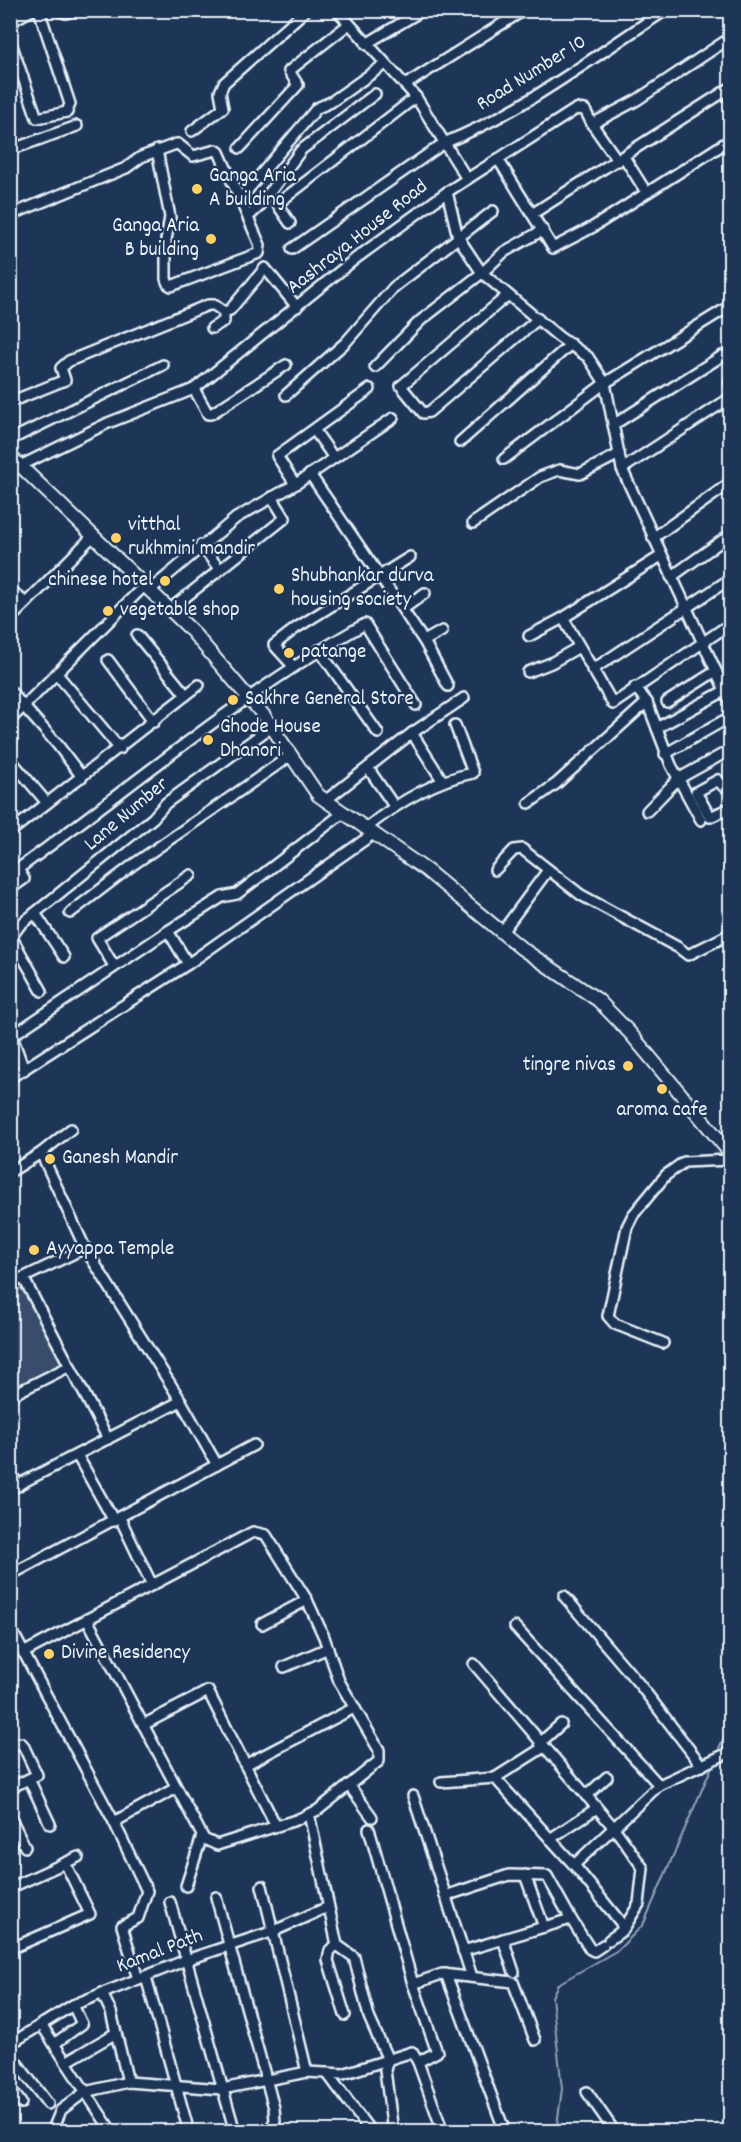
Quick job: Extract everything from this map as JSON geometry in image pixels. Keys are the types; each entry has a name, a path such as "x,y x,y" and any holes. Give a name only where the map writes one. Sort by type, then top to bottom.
{"street":[{"path":"10,27 15,19 32,10"},
{"path":"10,40 37,118 67,111 69,104 39,10"},
{"path":"56,10 66,13 75,10"},
{"path":"192,130 223,108 224,102 220,92 224,83 306,10"},
{"path":"366,44 423,10"},
{"path":"405,86 524,10"},
{"name":"Road Number 10","path":"292,249 444,143 471,132 518,106 666,10"},
{"path":"340,11 366,44 416,97 467,178"},
{"path":"240,148 298,85 289,71 349,24"},
{"path":"592,124 637,100 730,38"},
{"path":"240,199 317,108 327,104 385,64"},
{"path":"532,214 730,88"},
{"path":"248,217 259,207 301,150 375,94"},
{"path":"290,223 277,204 416,97"},
{"path":"327,104 339,119"},
{"path":"447,192 576,110 585,110 592,124 646,192"},
{"path":"10,150 76,126"},
{"path":"498,159 553,248 593,227 730,140"},
{"path":"10,215 126,168 157,150 176,144 193,156 218,150 260,245 257,255 168,284 166,240 170,217 157,150"},
{"name":"Aashraya House Road","path":"20,465 108,423 194,389 355,259 447,192 458,237 482,273 538,320 593,361 605,383 622,469 730,701"},
{"path":"286,394 346,342 394,287 493,211"},
{"path":"375,367 420,321 482,273 504,252 543,230"},
{"path":"224,312 235,306 265,268 297,307"},
{"path":"508,295 400,386 423,413 429,412 538,320"},
{"path":"10,402 64,380 61,368 69,361 208,305 214,305 224,312"},
{"path":"504,459 605,383 730,306"},
{"path":"212,328 224,321 224,312"},
{"path":"460,442 571,344"},
{"path":"613,425 722,356"},
{"path":"10,440 163,365"},
{"path":"194,389 207,414 211,414 286,365"},
{"path":"295,484 278,456 370,389"},
{"path":"622,469 730,398"},
{"path":"10,720 146,589 201,545 236,518 295,484 393,418"},
{"path":"315,431 334,458"},
{"path":"473,523 540,477 558,470 580,474 619,454"},
{"path":"10,456 190,629 248,696 306,781 325,801 426,870 502,932 598,1000 630,1033 730,1153"},
{"path":"310,474 424,641 448,686"},
{"path":"653,538 730,483"},
{"path":"169,610 285,518 272,497"},
{"path":"10,619 94,535"},
{"path":"671,577 730,535"},
{"path":"201,545 220,570"},
{"path":"529,636 563,618 661,556"},
{"path":"293,666 274,645 296,628 410,557"},
{"path":"592,670 687,610 730,579"},
{"path":"10,590 26,603"},
{"path":"403,609 425,593"},
{"path":"563,618 613,704 730,624"},
{"path":"10,889 24,879 18,869 248,696 318,650 365,624 416,705"},
{"path":"424,641 442,631"},
{"path":"137,635 186,695"},
{"path":"528,672 551,663 579,647"},
{"path":"318,650 378,733"},
{"path":"108,660 154,722"},
{"path":"667,702 716,671"},
{"path":"57,674 120,749"},
{"path":"10,832 200,685"},
{"path":"635,687 647,702 665,754 701,820"},
{"path":"657,728 726,690"},
{"path":"10,692 26,706 82,777"},
{"path":"325,801 412,733 464,698"},
{"path":"529,803 556,784 647,702"},
{"path":"665,754 730,717"},
{"path":"10,1078 188,964 369,831 394,806 442,780 473,773 455,725"},
{"name":"Lane Number","path":"11,938 20,925 153,818 166,803 271,727"},
{"path":"412,733 442,780"},
{"path":"647,811 678,779 730,750"},
{"path":"70,913 134,864 290,756"},
{"path":"10,759 46,803"},
{"path":"368,768 394,806"},
{"path":"730,782 723,786 719,780 696,792 710,817 730,808"},
{"path":"24,1070 11,1037 168,931 222,897 237,894 343,813"},
{"path":"495,870 518,849 581,895 688,955 730,934"},
{"path":"502,932 548,870"},
{"path":"114,966 97,938 191,875"},
{"path":"35,913 64,957"},
{"path":"168,931 188,964"},
{"path":"11,938 42,991"},
{"path":"10,1172 41,1153 71,1129"},
{"path":"41,1153 85,1248 181,1401 216,1466"},
{"path":"663,1343 615,1324 608,1316 629,1221 676,1167 694,1160 730,1160"},
{"path":"10,1284 24,1280 85,1248"},
{"path":"24,1280 108,1439"},
{"path":"10,1396 70,1366"},
{"path":"10,1470 14,1487 181,1401"},
{"path":"10,1575 254,1445"},
{"path":"77,1455 117,1519 152,1585"},
{"path":"23,1653 87,1619 253,1532 260,1532 266,1535 307,1600 328,1648 334,1672 381,1755 379,1761 309,1814 217,1845 208,1843 176,1788 87,1619"},
{"path":"564,1596 640,1685 703,1766"},
{"path":"262,1624 307,1600"},
{"path":"515,1627 659,1785"},
{"path":"10,1628 114,1822 147,1891 138,1918 122,1926 142,1978 178,2088 189,2132"},
{"path":"284,1667 328,1648"},
{"path":"445,1896 509,1875 547,1876 571,1919 590,1949 594,1951 623,1930 639,1904 643,1868 615,1829 474,1664"},
{"path":"143,1725 208,1691 276,1826"},
{"path":"246,1765 354,1708"},
{"path":"441,1782 495,1778 542,1745 561,1724"},
{"path":"10,1746 21,1743 36,1772 35,1777 10,1788"},
{"path":"574,1865 615,1829 659,1785 673,1776 703,1766 730,1752"},
{"path":"586,1796 608,1777"},
{"path":"495,1778 574,1865 621,1923 623,1930"},
{"path":"29,1779 50,1824"},
{"path":"349,1785 372,1817"},
{"path":"114,1822 176,1788"},
{"path":"413,1796 472,1977"},
{"path":"550,1839 597,1808"},
{"path":"309,1814 337,1946 354,1957 369,2017 388,2060 385,2070 393,2132"},
{"path":"10,1816 25,1847"},
{"path":"369,1829 412,1984 437,2052 418,2062"},
{"path":"186,1886 202,1836"},
{"path":"10,1888 78,1857"},
{"path":"10,1948 90,1914 65,1863"},
{"path":"525,1875 544,1927"},
{"path":"262,1886 307,2072"},
{"path":"216,1897 276,2115 268,2132"},
{"path":"170,1902 235,2132"},
{"name":"Kamal Path","path":"10,2044 73,2005 186,1960 274,1931 328,1907"},
{"path":"463,1950 571,1919"},
{"path":"503,1939 514,1972"},
{"path":"337,1946 330,1950 328,1960 345,2014"},
{"path":"412,1984 446,1974 513,1982 535,2040"},
{"path":"446,1974 505,2132"},
{"path":"102,1993 111,2012 128,2082"},
{"path":"54,2044 82,2024 73,2005"},
{"path":"41,2024 112,2132"},
{"path":"66,2062 116,2033"},
{"path":"52,2132 61,2110 85,2092 128,2082 178,2088 222,2089 307,2072 343,2074 412,2052 418,2062 443,2132"},
{"path":"10,2054 48,2104"},
{"path":"327,2073 371,2132"},
{"path":"10,2088 21,2103"},
{"path":"587,2092 615,2132"}],"shaded area":[{"path":"23,1288 62,1364 11,1391 11,1292"}],"waterway":[{"path":"717,1753 730,1723"},
{"path":"556,2132 562,2089 552,1997 558,1984 618,1950 643,1925 713,1764"}],"place":[{"name":"Ganga Aria A building","path":"197,189"},
{"name":"Ganga Aria B building","path":"211,239"},
{"name":"vitthal rukhmini mandir","path":"116,538"},
{"name":"chinese hotel","path":"165,581"},
{"name":"Shubhankar durva housing society","path":"279,589"},
{"name":"vegetable shop","path":"108,611"},
{"name":"patange","path":"289,653"},
{"name":"Sakhre General Store","path":"233,700"},
{"name":"Ghode House Dhanori","path":"208,740"},
{"name":"tingre nivas","path":"628,1066"},
{"name":"aroma cafe","path":"662,1089"},
{"name":"Ganesh Mandir","path":"50,1159"},
{"name":"Ayyappa Temple","path":"34,1250"},
{"name":"Divine Residency","path":"49,1654"}]}
